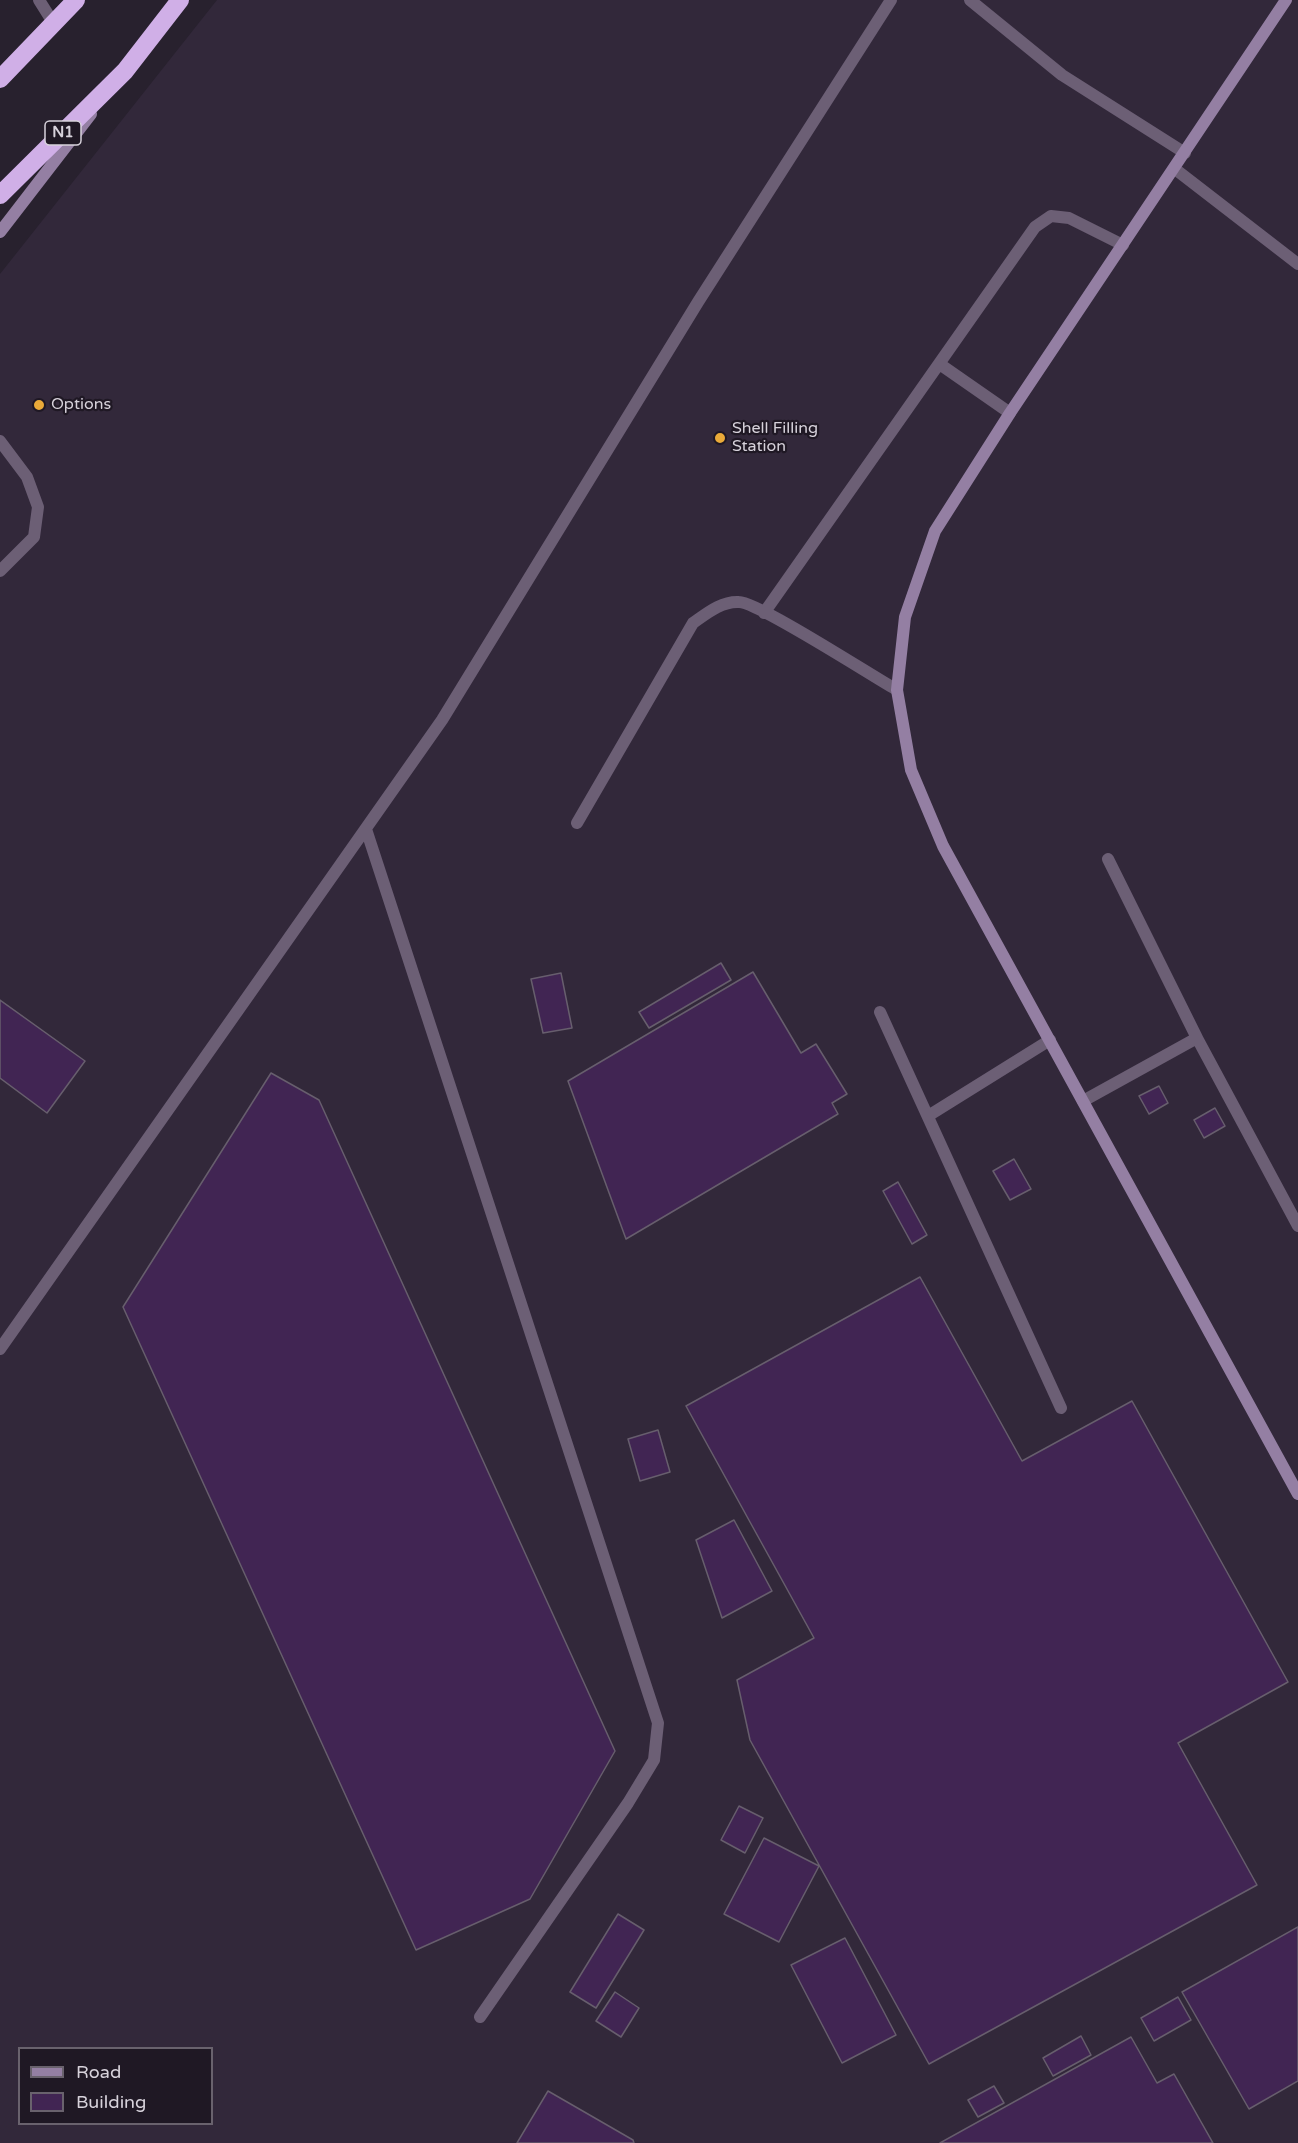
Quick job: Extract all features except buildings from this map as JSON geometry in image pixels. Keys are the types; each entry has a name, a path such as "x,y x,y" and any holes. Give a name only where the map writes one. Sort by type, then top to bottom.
{"highway":[{"path":"0,79 76,0"},
{"name":"N1","path":"0,195 125,71 180,0"}],"street":[{"path":"1286,0 1010,413 935,531 905,617 897,690 911,770 943,846 1298,1494"},
{"name":"N1","path":"0,232 125,71"}],"lane":[{"path":"39,0 54,24"},
{"path":"0,1349 442,720 698,302 891,0"},
{"path":"970,0 1062,75 1185,153"},
{"path":"1175,169 1298,264"},
{"path":"764,613 941,365 1035,227 1051,216 1069,218 1123,245"},
{"path":"941,365 1010,413"},
{"path":"0,441 27,477 38,507 34,537 0,571"},
{"path":"577,823 693,623 714,608 739,602 764,613 897,690"},
{"path":"366,829 657,1723 654,1760 628,1803 480,2017"},
{"path":"1108,859 1197,1038 1298,1226"},
{"path":"880,1012 1061,1408"},
{"path":"1083,1101 1197,1038"},
{"path":"928,1116 1050,1040"}],"shaded area":[{"path":"217,0 1298,0 1298,2143 0,2143 0,274"}],"place":[{"name":"Options","path":"39,405"},
{"name":"Shell Filling Station","path":"720,438"}]}
